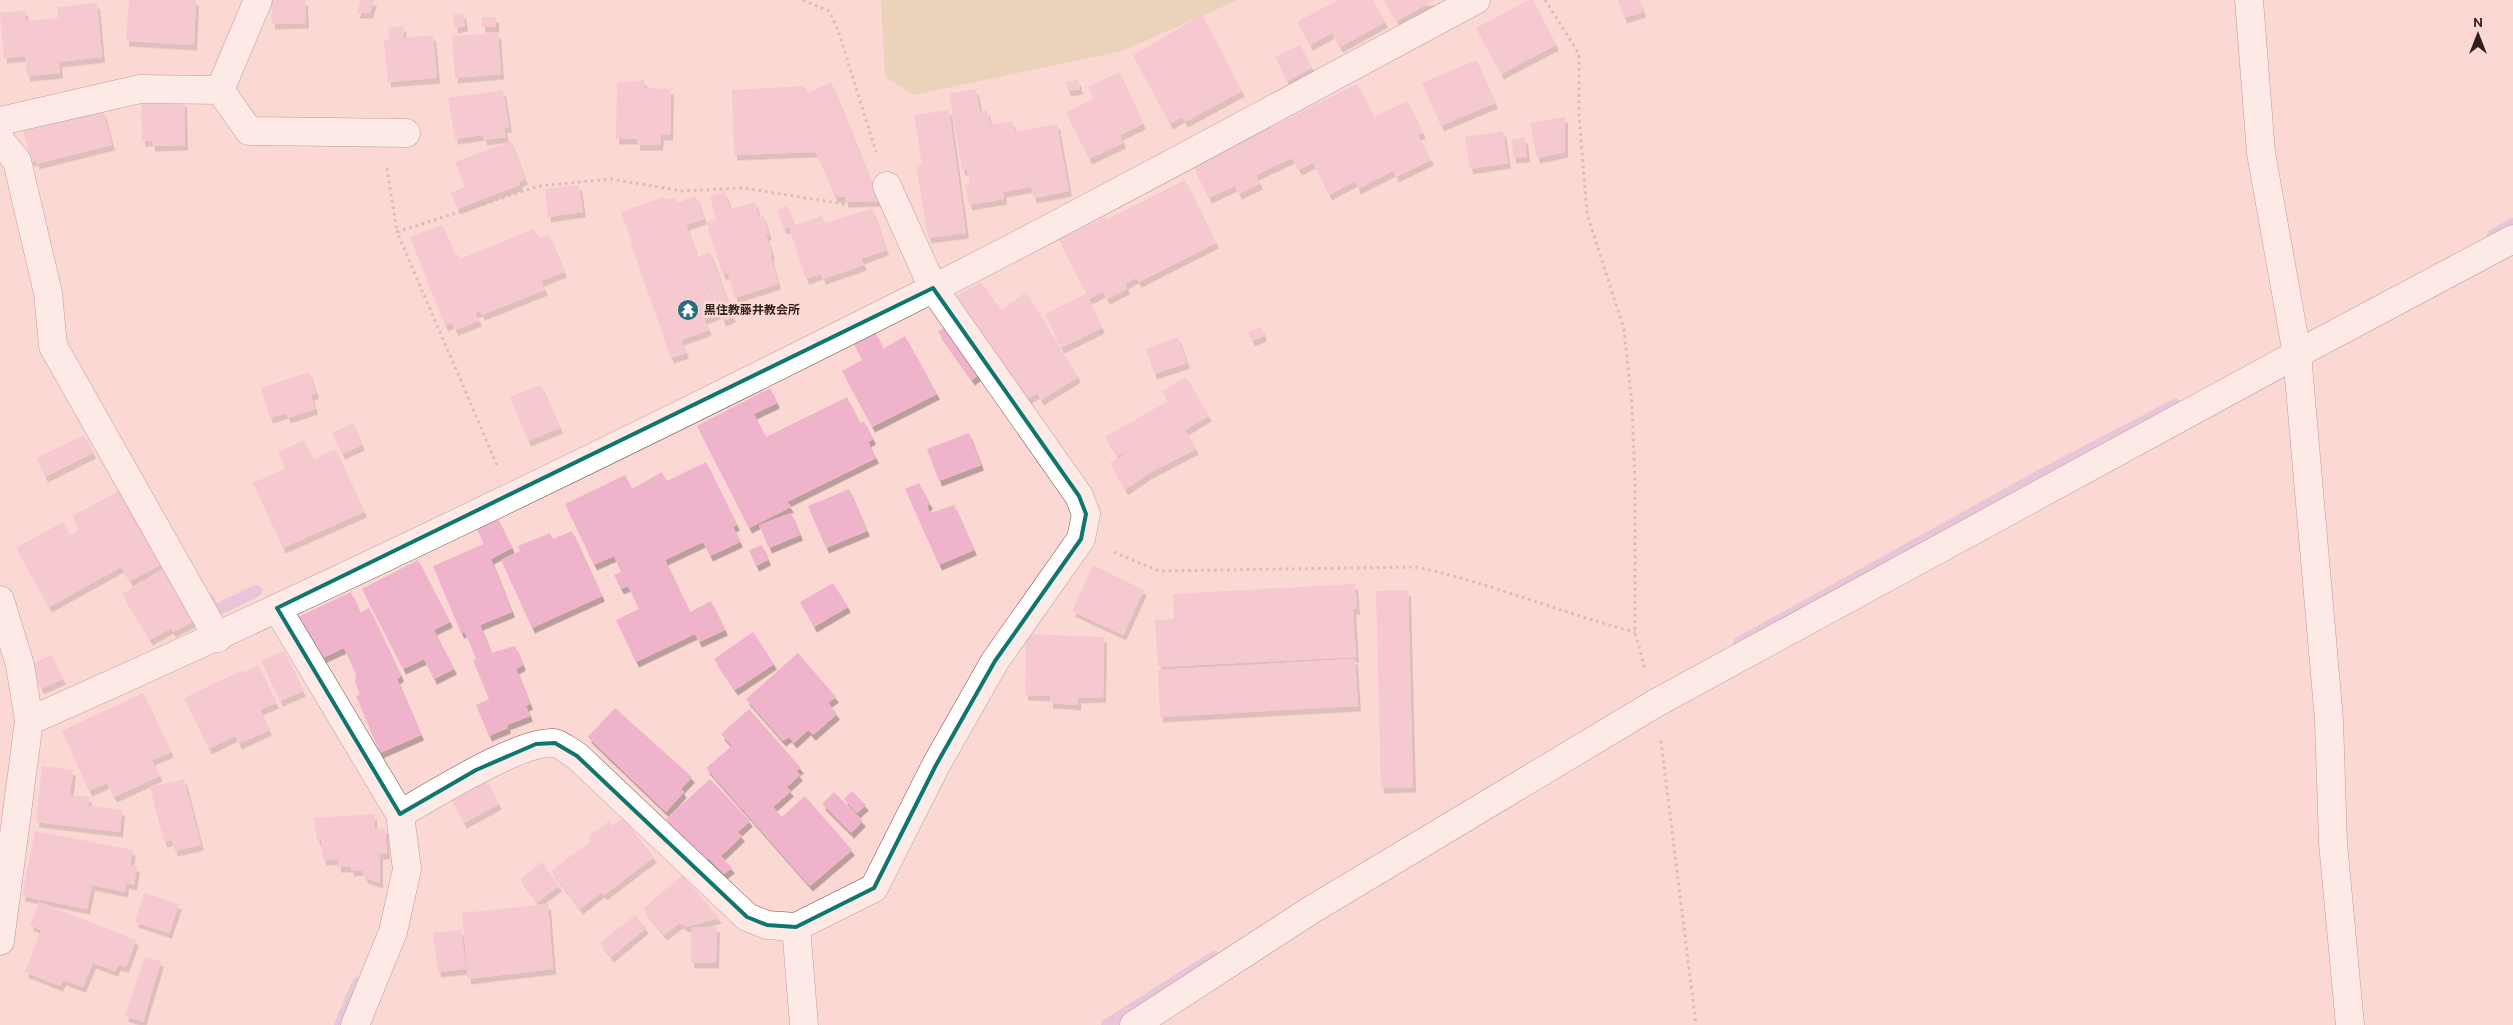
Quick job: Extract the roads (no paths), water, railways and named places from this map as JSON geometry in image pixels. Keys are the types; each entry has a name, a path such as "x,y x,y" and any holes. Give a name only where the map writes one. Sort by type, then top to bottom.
{"street":[{"path":"220,90 258,0"},
{"path":"29,721 218,638 277,608 511,498 933,288 1476,0"},
{"path":"2248,0 2260,153 2297,354 2329,720 2333,843 2350,1025"},
{"path":"0,121 140,89 220,90"},
{"path":"220,90 249,130 394,133"},
{"path":"0,140 17,161 48,293 53,346 218,638"},
{"path":"400,814 476,770 536,744 555,743 577,756 747,917 767,926 796,928 874,888 936,765 996,661 1081,539 1086,514 1079,496 933,288 891,196"},
{"path":"1134,1025 1311,910 1656,703 2297,354 2513,240"},
{"path":"0,600 20,665 29,721 0,941"},
{"path":"277,608 400,814 407,869 393,932 355,1025"},
{"path":"796,928 804,1025"}],"waterway":[{"path":"2493,235 2513,224"},
{"path":"1739,643 2043,474 2175,405"},
{"path":"208,599 215,611 256,591"},
{"path":"1107,1025 1214,957"},
{"path":"340,1025 358,983"}],"place":[{"name":"黒住教藤井教会所","path":"688,310"}]}
